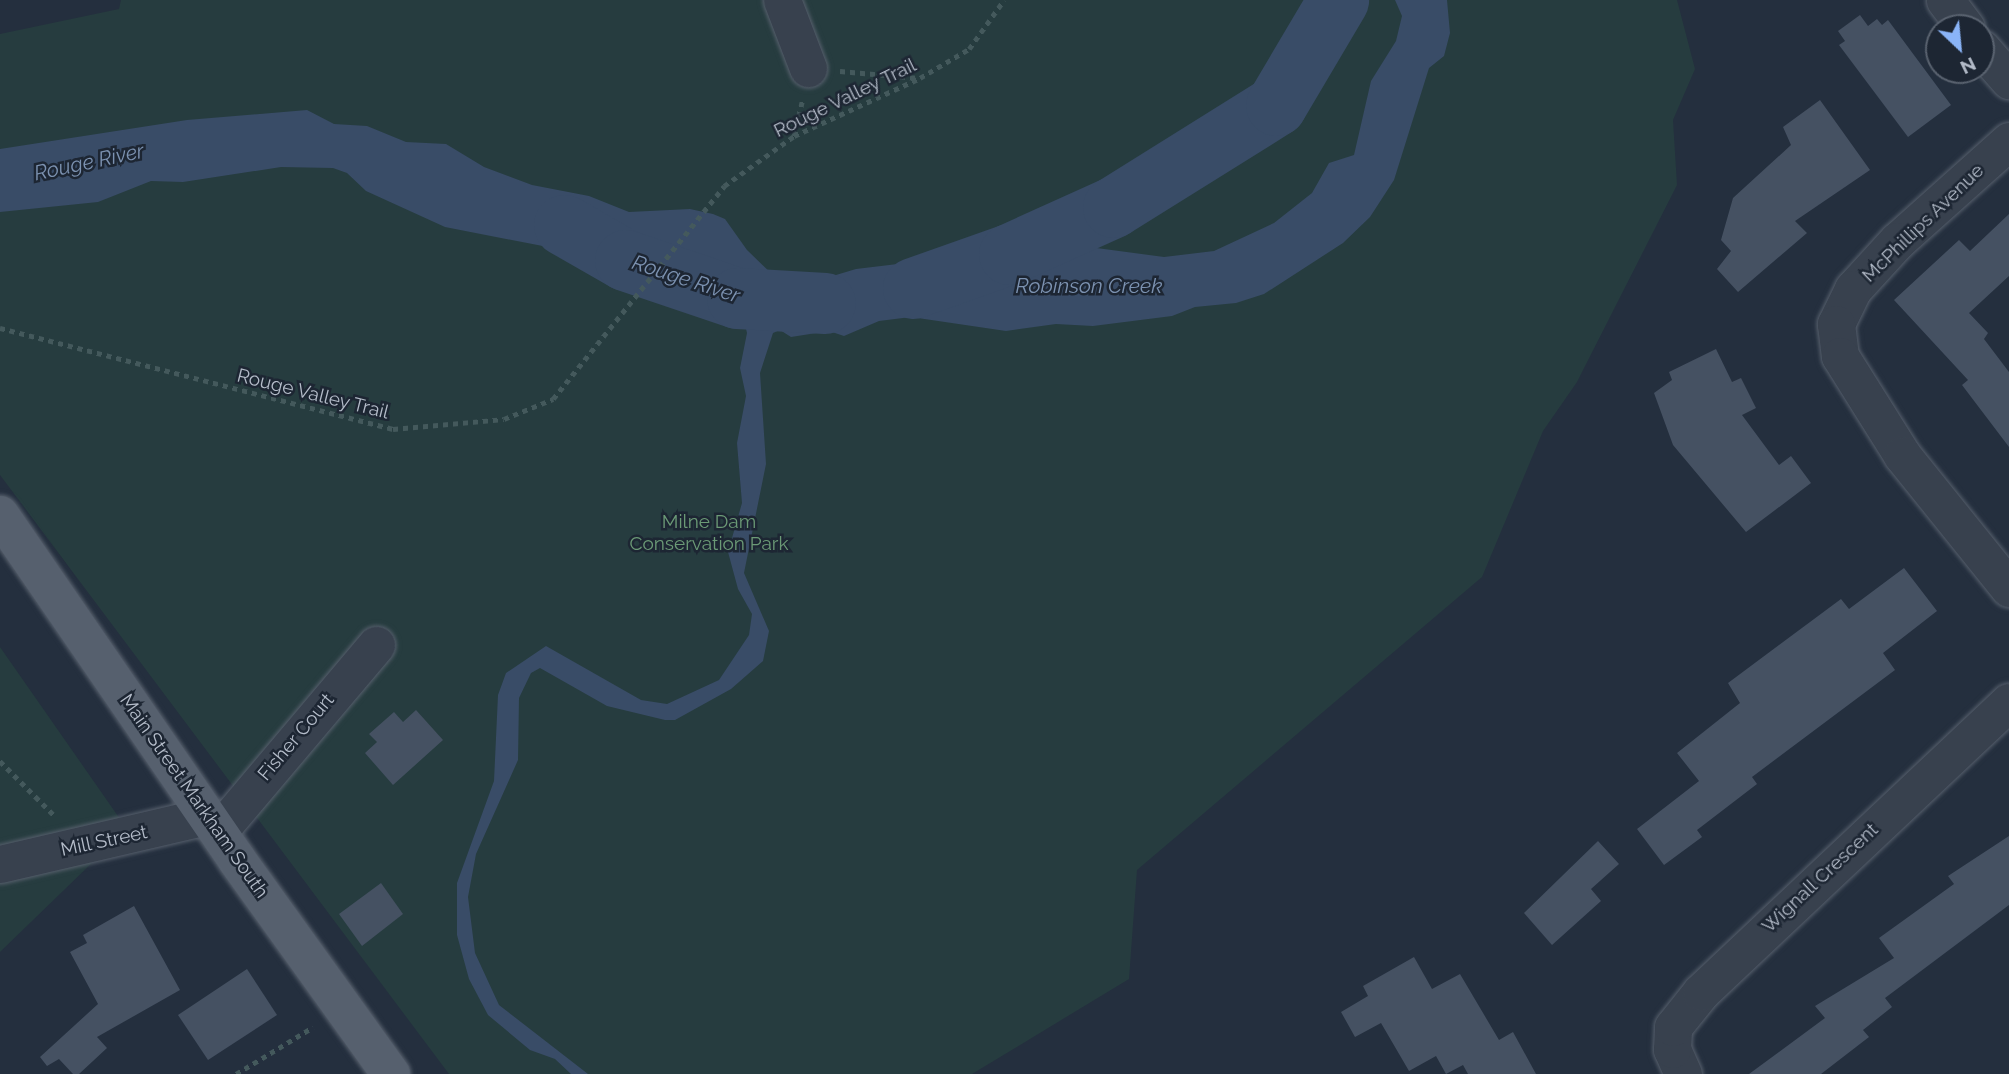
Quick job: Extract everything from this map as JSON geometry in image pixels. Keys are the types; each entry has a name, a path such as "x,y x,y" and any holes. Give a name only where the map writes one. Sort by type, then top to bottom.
{"main road":[{"name":"Main Street Markham South","path":"0,515 213,824 391,1074"}],"street":[{"path":"782,0 808,68"},
{"path":"1995,64 2009,80"},
{"name":"McPhillips Avenue","path":"2009,141 1898,241 1853,289 1836,324 1840,356 1902,455 2009,588"},
{"name":"Fisher Court","path":"213,824 376,645"},
{"name":"Wignall Crescent","path":"1683,1074 1672,1049 1673,1027 1701,992 2009,702"},
{"name":"Mill Street","path":"0,863 213,824"}],"path":[{"name":"Rouge Valley Trail","path":"0,328 393,429 504,419 553,399 599,338 724,186 794,136 920,78 969,49 1004,0"},
{"path":"0,761 85,846"},
{"path":"236,1074 314,1027"}],"green space":[{"name":"Milne Dam Conservation Park","path":"121,0 1677,0 1695,69 1673,120 1677,185 1577,382 1543,431 1482,577 1137,870 1129,979 972,1074 449,1074 0,475 0,34 119,9"},
{"path":"0,647 127,829 0,952"}],"water":[{"name":"Robinson Creek","path":"1395,0 1447,0 1450,33 1444,56 1429,68 1394,180 1370,217 1343,243 1264,294 1236,303 1195,307 1172,316 1093,326 1056,324 1006,331 911,317 879,321 844,336 829,331 791,337 780,330 773,333 760,373 766,464 744,573 769,631 763,661 731,689 675,720 607,706 540,668 531,673 519,698 518,760 476,854 468,897 475,953 499,1005 588,1074 571,1074 555,1059 530,1050 488,1015 469,979 457,935 457,883 494,781 498,695 506,673 546,646 641,700 667,704 719,680 749,635 752,614 738,589 728,552 742,503 737,443 746,396 740,368 747,333 738,295 684,262 651,261 603,269 553,248 445,227 366,191 347,173 333,168 281,167 183,182 151,181 98,202 0,212 0,149 187,120 307,110 334,124 367,126 406,142 446,144 484,167 532,185 589,196 629,212 690,209 713,214 725,219 747,250 776,278 806,284 856,269 906,263 1029,258 1089,247 1164,257 1214,251 1274,223 1312,193 1329,163 1354,155 1371,81 1396,41 1402,16"}],"building":[{"path":"1860,15 1868,26 1877,19 1882,25 1888,20 1925,70 1925,84 1935,84 1951,105 1908,137 1839,45 1845,41 1838,31"},
{"path":"1820,100 1870,170 1795,221 1807,233 1738,292 1717,269 1731,251 1721,240 1733,198 1791,145 1783,127"},
{"path":"2009,214 2009,276 1969,313 1988,333 1984,339 2009,372 2009,447 1962,385 1968,380 1894,300 1959,240 1970,251"},
{"path":"1716,349 1732,382 1741,378 1756,408 1742,415 1779,465 1791,456 1811,483 1746,532 1673,445 1654,393 1672,380 1669,372"},
{"path":"1904,568 1937,611 1883,653 1895,670 1752,777 1757,784 1697,830 1702,837 1664,865 1637,829 1699,781 1677,753 1740,703 1728,683 1841,599 1849,609"},
{"path":"416,710 443,740 393,785 365,753 377,742 369,734 394,712 403,722"},
{"path":"2009,836 2009,905 1885,998 1892,1007 1863,1030 1869,1037 1821,1074 1749,1074 1825,1018 1815,1006 1894,958 1879,938 1954,884 1948,876"},
{"path":"1598,841 1619,864 1591,889 1601,901 1552,945 1524,913"},
{"path":"381,883 403,914 362,946 339,914"},
{"path":"134,906 180,990 97,1037 107,1048 79,1074 73,1074 59,1059 47,1066 40,1057 98,1004 70,952 87,943 83,935"},
{"path":"1414,957 1432,989 1460,974 1499,1040 1513,1032 1536,1074 1468,1074 1463,1065 1446,1074 1436,1056 1409,1071 1381,1023 1355,1037 1341,1012 1368,996 1363,986"},
{"path":"247,969 277,1015 208,1060 178,1015"}],"waterway":[{"name":"Rouge River","path":"913,288 1009,254 1113,207 1276,105 1338,0"},
{"name":"Rouge River","path":"564,225 625,260 737,298 825,303"}]}
